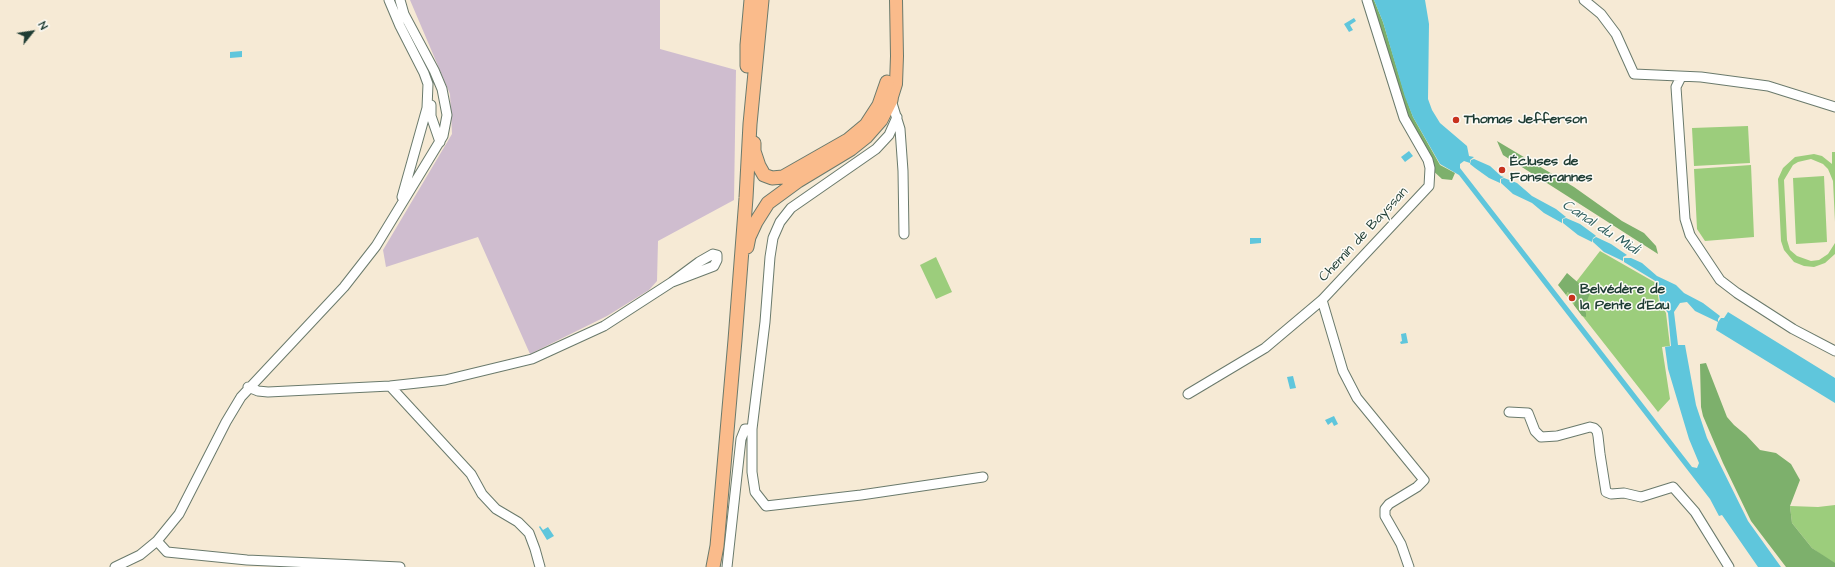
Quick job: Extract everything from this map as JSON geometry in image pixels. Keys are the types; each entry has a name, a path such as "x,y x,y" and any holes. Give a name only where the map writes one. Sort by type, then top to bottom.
{"highway":[{"path":"747,84 747,45 751,0"},
{"path":"710,567 739,217 747,84 757,0"},
{"path":"714,567 735,340 757,46 762,0"},
{"path":"757,46 754,151 764,175 772,178 783,177 848,140 866,125 885,103"},
{"path":"735,340 749,237 756,222 768,203 798,180 851,149 866,137 882,120 887,82"}],"main road":[{"path":"887,82 890,58 889,0"},
{"path":"885,103 896,84 896,0"}],"street":[{"path":"389,0 431,91 431,116 440,142"},
{"path":"115,567 140,555 157,541 179,514 226,422 248,387 344,287 376,246 444,136 447,115 442,90 434,70 404,14 400,0"},
{"name":"Chemin de Bayssan","path":"1367,0 1404,118 1428,160 1430,168 1429,186 1322,300 1342,371 1357,398 1424,480 1417,488 1389,504 1385,509 1385,516 1410,567"},
{"path":"1584,0 1601,14 1616,34 1634,74 1681,77 1701,76 1768,86 1835,107"},
{"path":"1681,77 1676,87 1685,219 1690,235 1720,280 1736,293 1793,329 1835,350"},
{"path":"399,208 427,108 428,84"},
{"path":"885,103 897,116 903,171 904,234"},
{"path":"897,116 889,135 876,149 806,196 791,208 780,222 773,238 765,322 752,429 752,472 754,492 766,506 861,495 983,477"},
{"path":"248,387 258,391 268,392 390,386 445,380 532,359 604,326 672,282"},
{"path":"1188,394 1265,348 1322,300"},
{"path":"390,386 471,474 482,494 496,509 518,522 529,533 536,549 540,567"},
{"path":"1509,412 1528,413 1535,431 1541,437 1557,436 1590,427 1594,428 1597,431 1598,436 1606,492 1611,494 1624,493 1641,497 1673,487 1695,512 1728,567"},
{"path":"727,567 741,439 745,429 752,429"},
{"path":"157,541 167,552 247,560 400,567"}],"shaded area":[{"path":"410,0 660,0 660,49 736,70 734,200 658,241 657,281 649,290 607,316 530,354 478,237 386,267 383,250 452,134 450,94"}],"green space":[{"path":"1367,0 1374,0 1383,22 1413,117 1440,165 1455,173 1452,180 1442,179 1430,168 1410,130"},
{"path":"1748,126 1750,163 1694,166 1692,128"},
{"path":"1497,141 1574,187 1622,221 1644,233 1656,246 1658,254 1503,155"},
{"path":"1832,152 1835,152 1835,222 1833,181 1828,169 1823,164 1811,159 1798,162 1793,165 1784,180 1787,240 1790,250 1797,256 1811,261 1819,260 1828,254 1835,243 1835,254 1825,263 1814,267 1804,266 1794,262 1784,250 1781,241 1778,179 1783,168 1795,157 1814,154 1822,156 1832,164"},
{"path":"1751,165 1754,237 1705,241 1697,229 1694,169"},
{"path":"1824,176 1827,242 1796,244 1793,178"},
{"path":"1600,251 1656,283 1659,302 1666,313 1670,346 1662,347 1670,399 1658,412 1566,295"},
{"path":"936,257 952,292 936,299 920,265"},
{"path":"1567,273 1590,293 1584,309 1586,317 1582,316 1574,305 1576,299 1568,292 1566,295 1558,285"},
{"path":"1706,363 1727,417 1760,450 1776,453 1791,464 1800,480 1790,506 1792,523 1812,548 1835,563 1835,567 1786,567 1751,521 1723,463 1703,416 1701,407 1700,364"},
{"path":"1835,505 1835,563 1833,563 1812,548 1792,523 1790,506 1818,507"}],"water":[{"path":"1374,0 1425,0 1429,24 1428,99 1432,110 1440,123 1467,146 1469,156 1474,157 1470,160 1470,163 1464,161 1460,164 1460,168 1692,467 1697,468 1699,463 1689,439 1668,369 1665,347 1671,346 1668,313 1660,302 1657,282 1624,262 1624,258 1631,258 1642,263 1657,276 1676,285 1684,293 1703,303 1720,316 1718,322 1695,311 1687,302 1680,303 1674,312 1678,345 1685,345 1696,405 1707,438 1748,521 1781,567 1758,567 1722,515 1719,516 1710,499 1459,175 1440,164 1413,117 1405,97 1383,22"},
{"path":"1354,18 1356,21 1350,25 1353,30 1349,32 1344,24"},
{"path":"242,51 242,57 230,58 230,52"},
{"path":"1409,151 1413,156 1405,162 1401,157"},
{"path":"1474,159 1490,166 1504,177 1500,179 1500,183 1489,178 1470,164 1471,160"},
{"path":"1504,178 1517,183 1532,196 1556,209 1566,217 1562,219 1562,223 1544,213 1532,203 1513,194 1501,183 1501,179"},
{"path":"1566,218 1580,224 1595,235 1596,236 1593,238 1592,242 1578,235 1563,223 1563,219"},
{"path":"1596,237 1611,244 1627,255 1623,257 1623,261 1604,252 1593,242 1593,239"},
{"path":"1250,238 1261,238 1261,243 1250,244"},
{"path":"1728,312 1835,378 1835,403 1716,330 1718,322 1721,318 1724,318"},
{"path":"1406,333 1408,343 1401,344 1401,334"},
{"path":"1293,376 1296,388 1290,389 1287,377"},
{"path":"1334,416 1338,424 1334,426 1332,422 1328,425 1325,420"},
{"path":"540,526 543,530 548,527 554,536 547,540 539,527"}],"place":[{"name":"Thomas Jefferson","path":"1456,120"},
{"name":"Écluses de Fonserannes","path":"1502,170"},
{"name":"Belvédère de la Pente d'Eau","path":"1572,298"}],"water label":[{"name":"Canal du Midi","path":"1600,228"}]}
